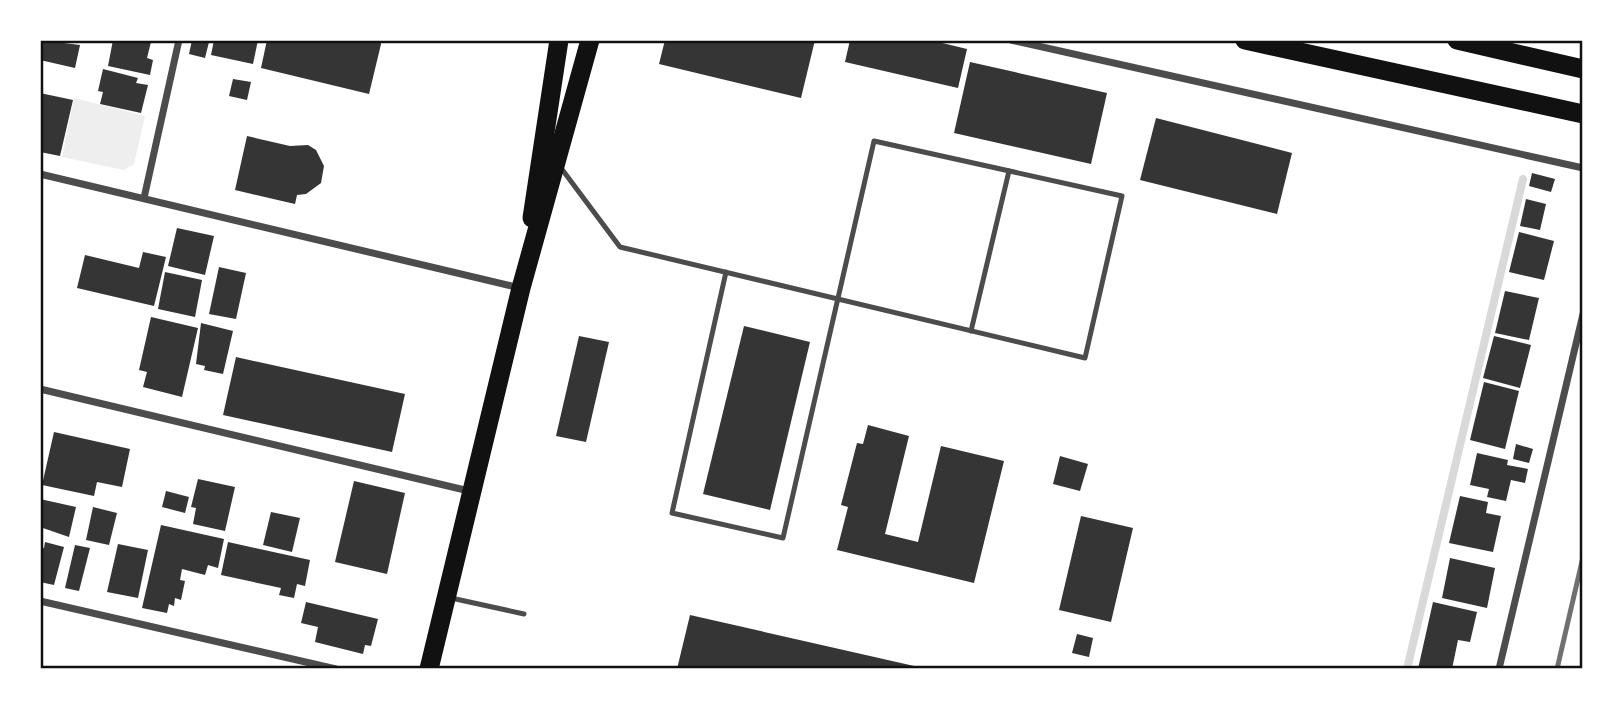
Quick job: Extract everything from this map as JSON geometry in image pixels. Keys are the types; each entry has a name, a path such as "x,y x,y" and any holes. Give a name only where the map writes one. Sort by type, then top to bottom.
{"highway":[{"path":"429,669 444,596 473,492 520,288 559,40"},
{"path":"520,288 558,165 590,40"},
{"path":"1245,40 1577,113"},
{"path":"1457,40 1583,69"}],"street":[{"path":"144,198 179,40"},
{"path":"1011,40 1583,168"},
{"path":"40,174 520,288"},
{"path":"1499,669 1583,314"},
{"path":"40,389 473,492"},
{"path":"40,601 336,669"}],"lane":[{"path":"558,165 620,247 726,272 837,299 1085,358 1122,196 874,141 837,299 783,538 672,513 726,272"},
{"path":"971,331 1009,171"},
{"path":"444,596 524,614"}],"shaded area":[{"path":"74,98 145,116 134,164 124,170 62,157"}],"building":[{"path":"40,40 80,45 75,68 40,60"},
{"path":"113,40 151,42 147,58 153,60 150,75 108,66"},
{"path":"192,40 209,42 205,58 189,54"},
{"path":"214,40 258,40 253,64 211,55"},
{"path":"267,40 382,40 369,94 261,68"},
{"path":"665,40 815,40 801,98 659,64"},
{"path":"850,40 930,40 967,49 958,88 845,62"},
{"path":"970,62 1107,93 1091,164 954,133"},
{"path":"103,69 138,78 136,83 148,85 141,113 100,104 103,92 98,91"},
{"path":"233,79 251,82 247,100 229,96"},
{"path":"40,93 73,100 60,156 40,152"},
{"path":"1156,118 1292,153 1277,214 1140,180"},
{"path":"247,136 290,146 308,145 316,150 324,166 321,183 306,194 297,195 295,204 235,190"},
{"path":"1532,173 1555,179 1551,192 1529,186"},
{"path":"1526,199 1546,204 1540,230 1520,226"},
{"path":"177,228 214,236 205,275 168,266"},
{"path":"1519,232 1554,241 1544,280 1509,272"},
{"path":"143,252 166,257 154,306 77,288 85,255 139,268"},
{"path":"219,267 246,273 236,319 209,314"},
{"path":"165,272 202,280 195,317 158,309"},
{"path":"1505,291 1539,298 1529,340 1495,333"},
{"path":"151,317 198,328 182,397 143,387 147,372 139,370"},
{"path":"201,323 233,331 223,374 204,370 205,366 196,364"},
{"path":"744,326 810,342 770,510 703,494"},
{"path":"579,336 609,342 586,442 556,436"},
{"path":"1494,336 1531,345 1520,388 1483,378"},
{"path":"236,357 405,394 392,452 223,415"},
{"path":"1484,382 1519,391 1505,449 1470,440"},
{"path":"868,425 909,436 885,534 918,542 941,446 1004,461 974,583 837,550 848,507 841,505 857,443 863,444"},
{"path":"54,432 130,449 122,487 97,482 94,496 42,485"},
{"path":"1516,444 1533,449 1529,463 1513,459"},
{"path":"1477,453 1508,460 1507,465 1528,469 1525,483 1511,480 1506,501 1487,497 1489,489 1470,485"},
{"path":"1060,456 1088,464 1080,491 1053,484"},
{"path":"198,479 235,487 225,531 193,524 196,508 191,507"},
{"path":"354,481 405,493 387,574 335,562"},
{"path":"166,491 189,497 185,513 162,507"},
{"path":"1460,496 1488,502 1486,513 1501,516 1493,552 1449,543"},
{"path":"40,499 76,507 69,537 40,527"},
{"path":"93,507 117,513 109,545 86,540"},
{"path":"271,512 300,518 292,552 263,545"},
{"path":"1081,516 1133,528 1111,622 1059,610"},
{"path":"161,525 224,539 218,568 208,565 205,575 182,569 180,580 185,581 181,600 175,598 174,606 169,604 167,613 142,608"},
{"path":"45,542 64,547 54,585 40,582 40,547 44,548"},
{"path":"228,542 310,560 305,586 297,584 294,598 279,595 281,588 221,575"},
{"path":"118,544 148,550 138,598 107,592"},
{"path":"75,545 90,548 79,591 65,588"},
{"path":"1450,558 1495,568 1487,608 1442,598"},
{"path":"306,602 378,619 371,646 365,645 363,654 315,642 318,627 301,623"},
{"path":"1433,602 1477,612 1470,642 1458,640 1452,669 1418,669"},
{"path":"690,615 923,668 923,669 677,669"},
{"path":"1077,634 1093,638 1089,657 1072,653"}],"waterway":[{"path":"1407,669 1523,179"}],"railway":[{"path":"1557,669 1583,557"}]}
